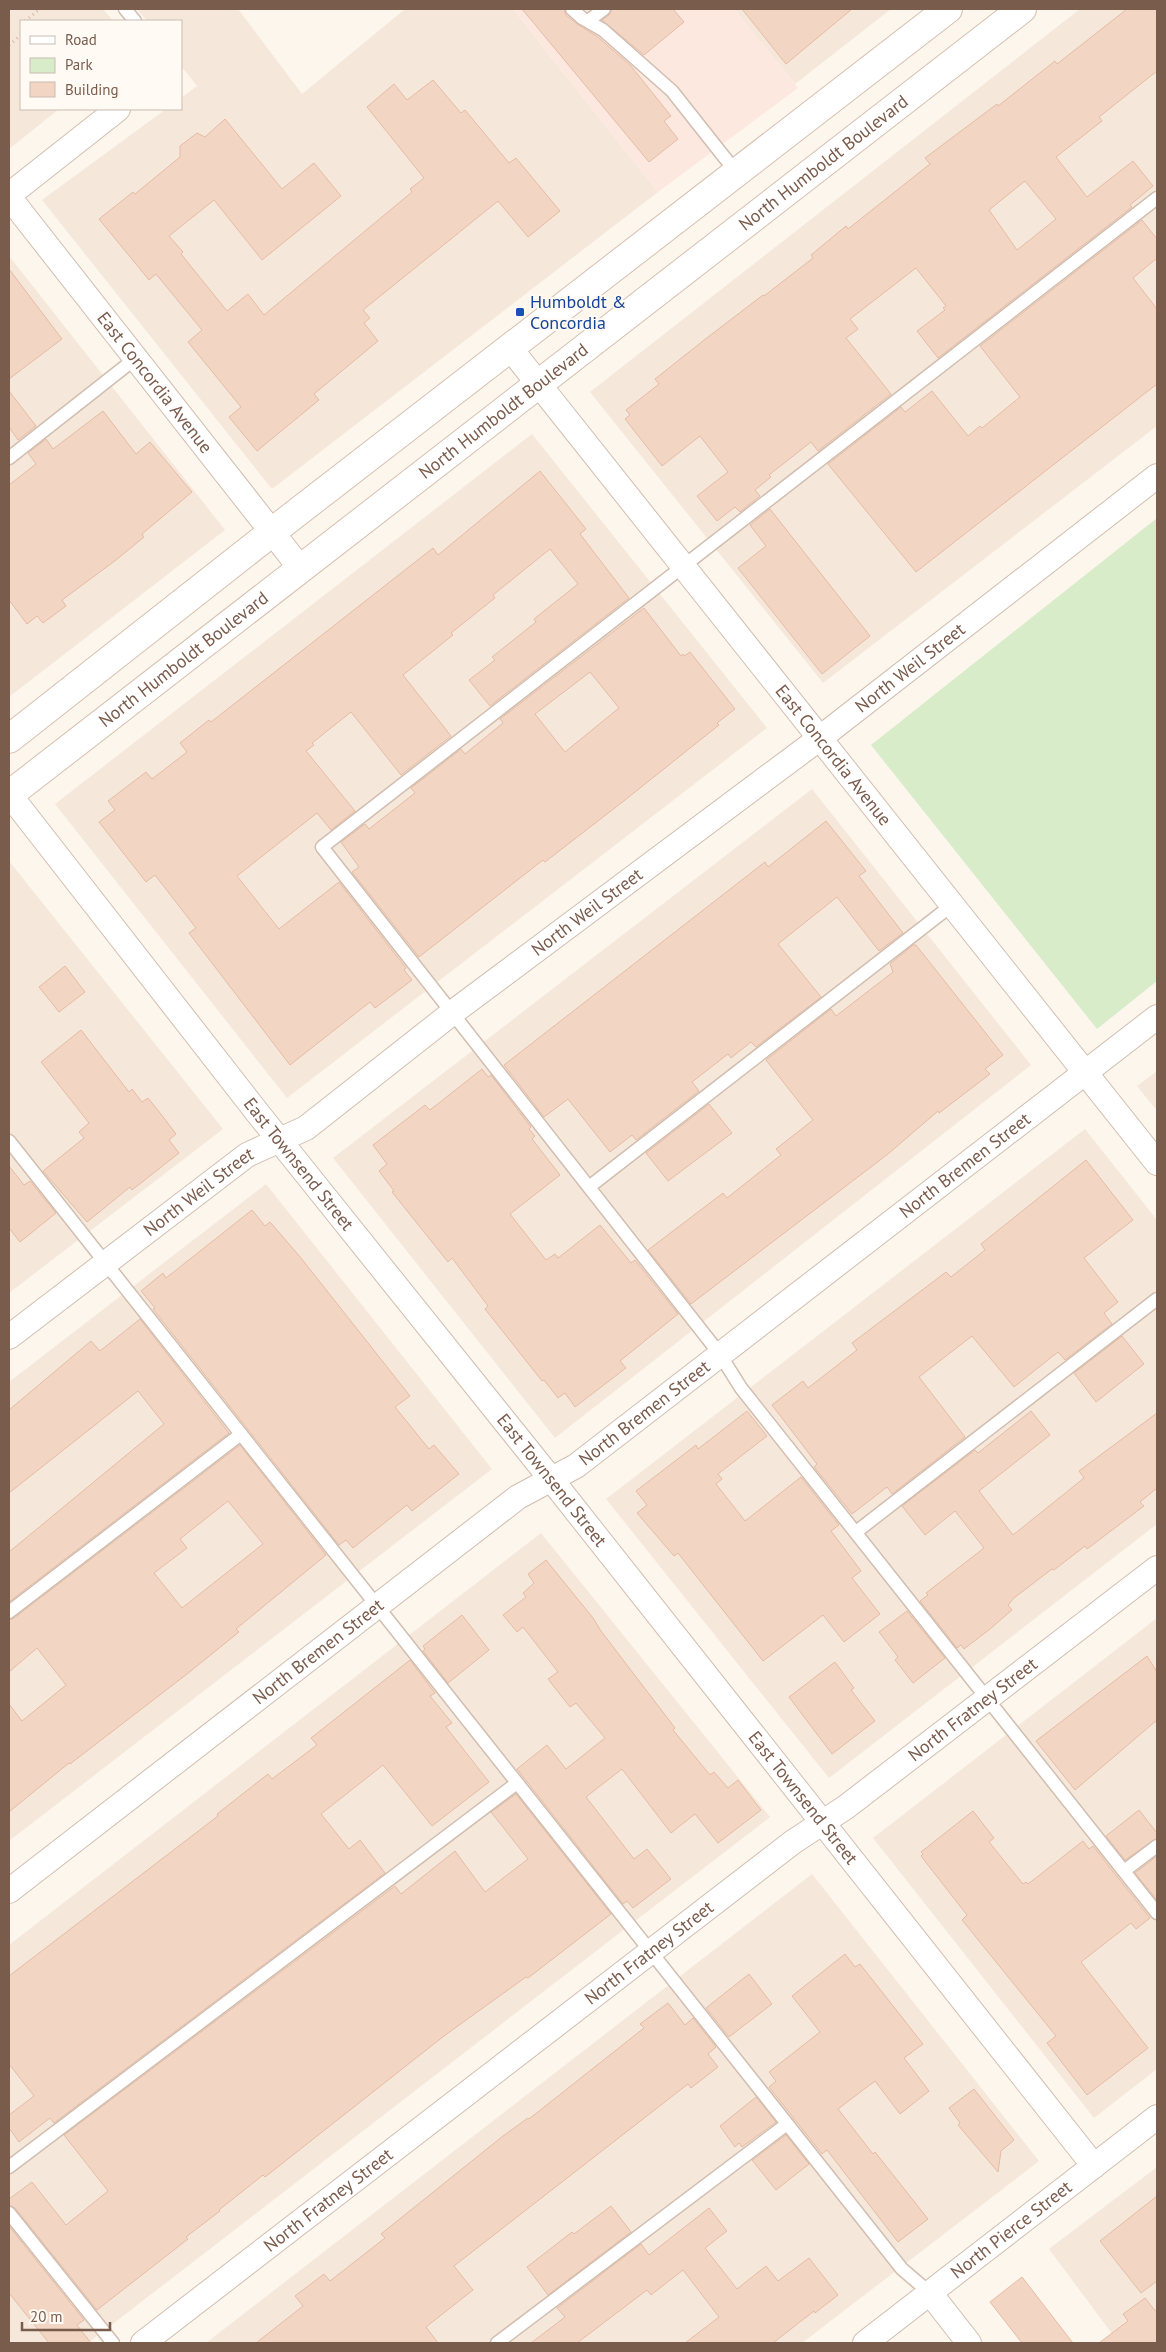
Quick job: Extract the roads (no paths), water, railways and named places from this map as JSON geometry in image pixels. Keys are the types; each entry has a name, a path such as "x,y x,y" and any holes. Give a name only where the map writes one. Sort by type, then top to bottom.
{"main road":[{"path":"9,739 272,532 948,9"},
{"name":"North Humboldt Boulevard","path":"9,795 1022,9"}],"street":[{"path":"9,196 117,110"},
{"name":"East Concordia Avenue","path":"9,196 301,569"},
{"name":"East Concordia Avenue","path":"510,348 1157,1163"},
{"name":"North Weil Street","path":"9,1337 247,1156 279,1139 306,1128 452,1013 820,738 1157,476"},
{"name":"East Townsend Street","path":"9,795 279,1139 823,1822 1094,2166"},
{"name":"North Bremen Street","path":"9,1891 518,1497 576,1466 719,1353 1086,1074 1157,1017"},
{"name":"North Fratney Street","path":"143,2343 793,1842 846,1807 1157,1568"},
{"name":"North Pierce Street","path":"865,2343 1157,2117"},
{"path":"930,2294 970,2343"}],"lane":[{"path":"125,9 134,20"},
{"path":"572,9 603,30 672,91 736,172"},
{"path":"588,21 604,9"},
{"path":"1157,198 322,846 719,1353 741,1388 1157,1913"},
{"path":"9,458 136,358"},
{"path":"589,1187 952,905"},
{"path":"9,1141 902,2269 930,2294"},
{"path":"856,1532 1157,1299"},
{"path":"9,1612 241,1434"},
{"path":"9,2167 517,1783"},
{"path":"1124,1872 1157,1846"},
{"path":"497,2343 787,2124"},
{"path":"9,2213 113,2343"}],"place":[{"name":"Humboldt & Concordia","path":"520,312"}]}
